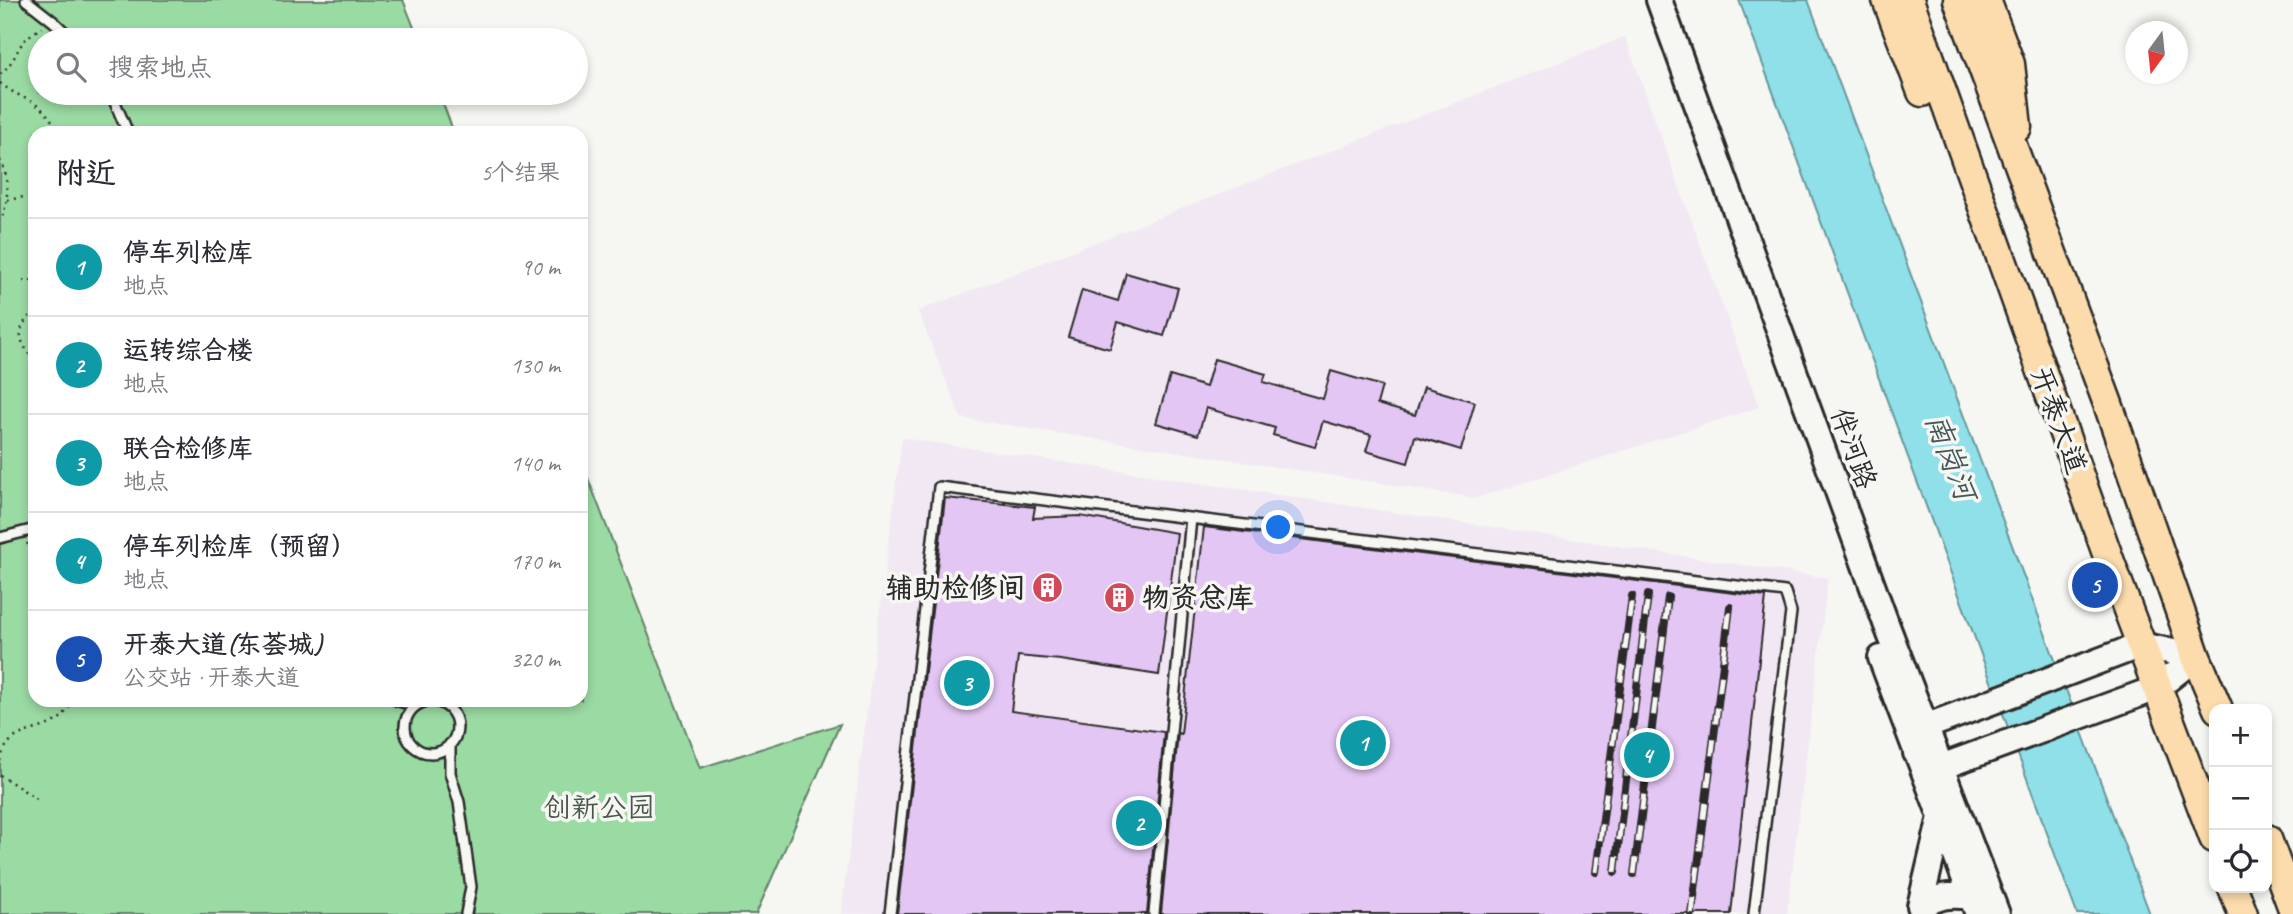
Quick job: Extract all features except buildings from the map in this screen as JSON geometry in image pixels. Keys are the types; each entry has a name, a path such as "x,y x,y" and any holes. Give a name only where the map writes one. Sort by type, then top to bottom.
{"main road":[{"path":"1887,0 1928,108 1975,183"},
{"name":"开泰大道","path":"1909,0 2141,645 2211,830"},
{"name":"开泰大道","path":"1958,0 2108,404 2196,657 2216,704"},
{"path":"1986,0 2010,64 2023,175"},
{"path":"2272,852 2293,909"},
{"path":"2235,893 2243,914"}],"street":[{"name":"伴河路","path":"1642,0 1916,753 1974,905"},
{"name":"伴河路","path":"1659,0 1997,914"},
{"path":"2141,645 2196,657 2157,688 1941,767 1916,753 1926,727 2141,645"},
{"path":"1919,910 1941,817"},
{"path":"1919,910 1939,896 1950,894 1974,905"}],"lane":[{"path":"26,0 60,28"},
{"path":"116,105 125,126"},
{"path":"890,914 939,487 1784,592 1791,612 1754,914"},
{"path":"1154,914 1191,518"},
{"path":"0,538 28,531"},
{"path":"414,707 405,728 412,744 419,749 435,752 450,744"},
{"path":"446,707 453,713 457,729 450,744 450,773 459,802 471,887 466,914"}],"path":[{"path":"42,28 54,22"},
{"path":"0,74 10,65 19,45 28,35"},
{"path":"0,83 28,98"},
{"path":"37,105 54,126"},
{"path":"0,160 7,190 0,221"},
{"path":"6,200 28,196"},
{"path":"23,281 28,281"},
{"path":"28,317 20,331 21,339 28,350"},
{"path":"0,761 7,743 25,732 54,722 70,707"},
{"path":"0,775 40,801"}],"shaded area":[{"path":"1625,37 1759,407 1476,498 961,418 918,311"},
{"path":"902,438 1828,578 1787,914 841,914"}],"green space":[{"name":"创新公园","path":"0,0 403,0 414,28 28,28 28,105 444,105 451,126 28,126 28,707 588,707 588,478 700,768 840,724 756,914 0,914"}],"water":[{"name":"南岗河","path":"1739,0 1808,0 2150,914 2077,914"}],"railway":[{"path":"1615,872 1648,595"},
{"path":"1596,872 1632,596"},
{"path":"1634,874 1668,597"},
{"path":"1692,914 1730,607"}],"place":[{"name":"开泰大道(东荟城)","path":"2095,585"},
{"name":"辅助检修间","path":"1048,587"},
{"name":"物资总库","path":"1119,597"},
{"name":"联合检修库","path":"967,683"},
{"name":"停车列检库","path":"1363,743"},
{"name":"停车列检库（预留）","path":"1647,755"},
{"name":"运转综合楼","path":"1139,823"}]}
